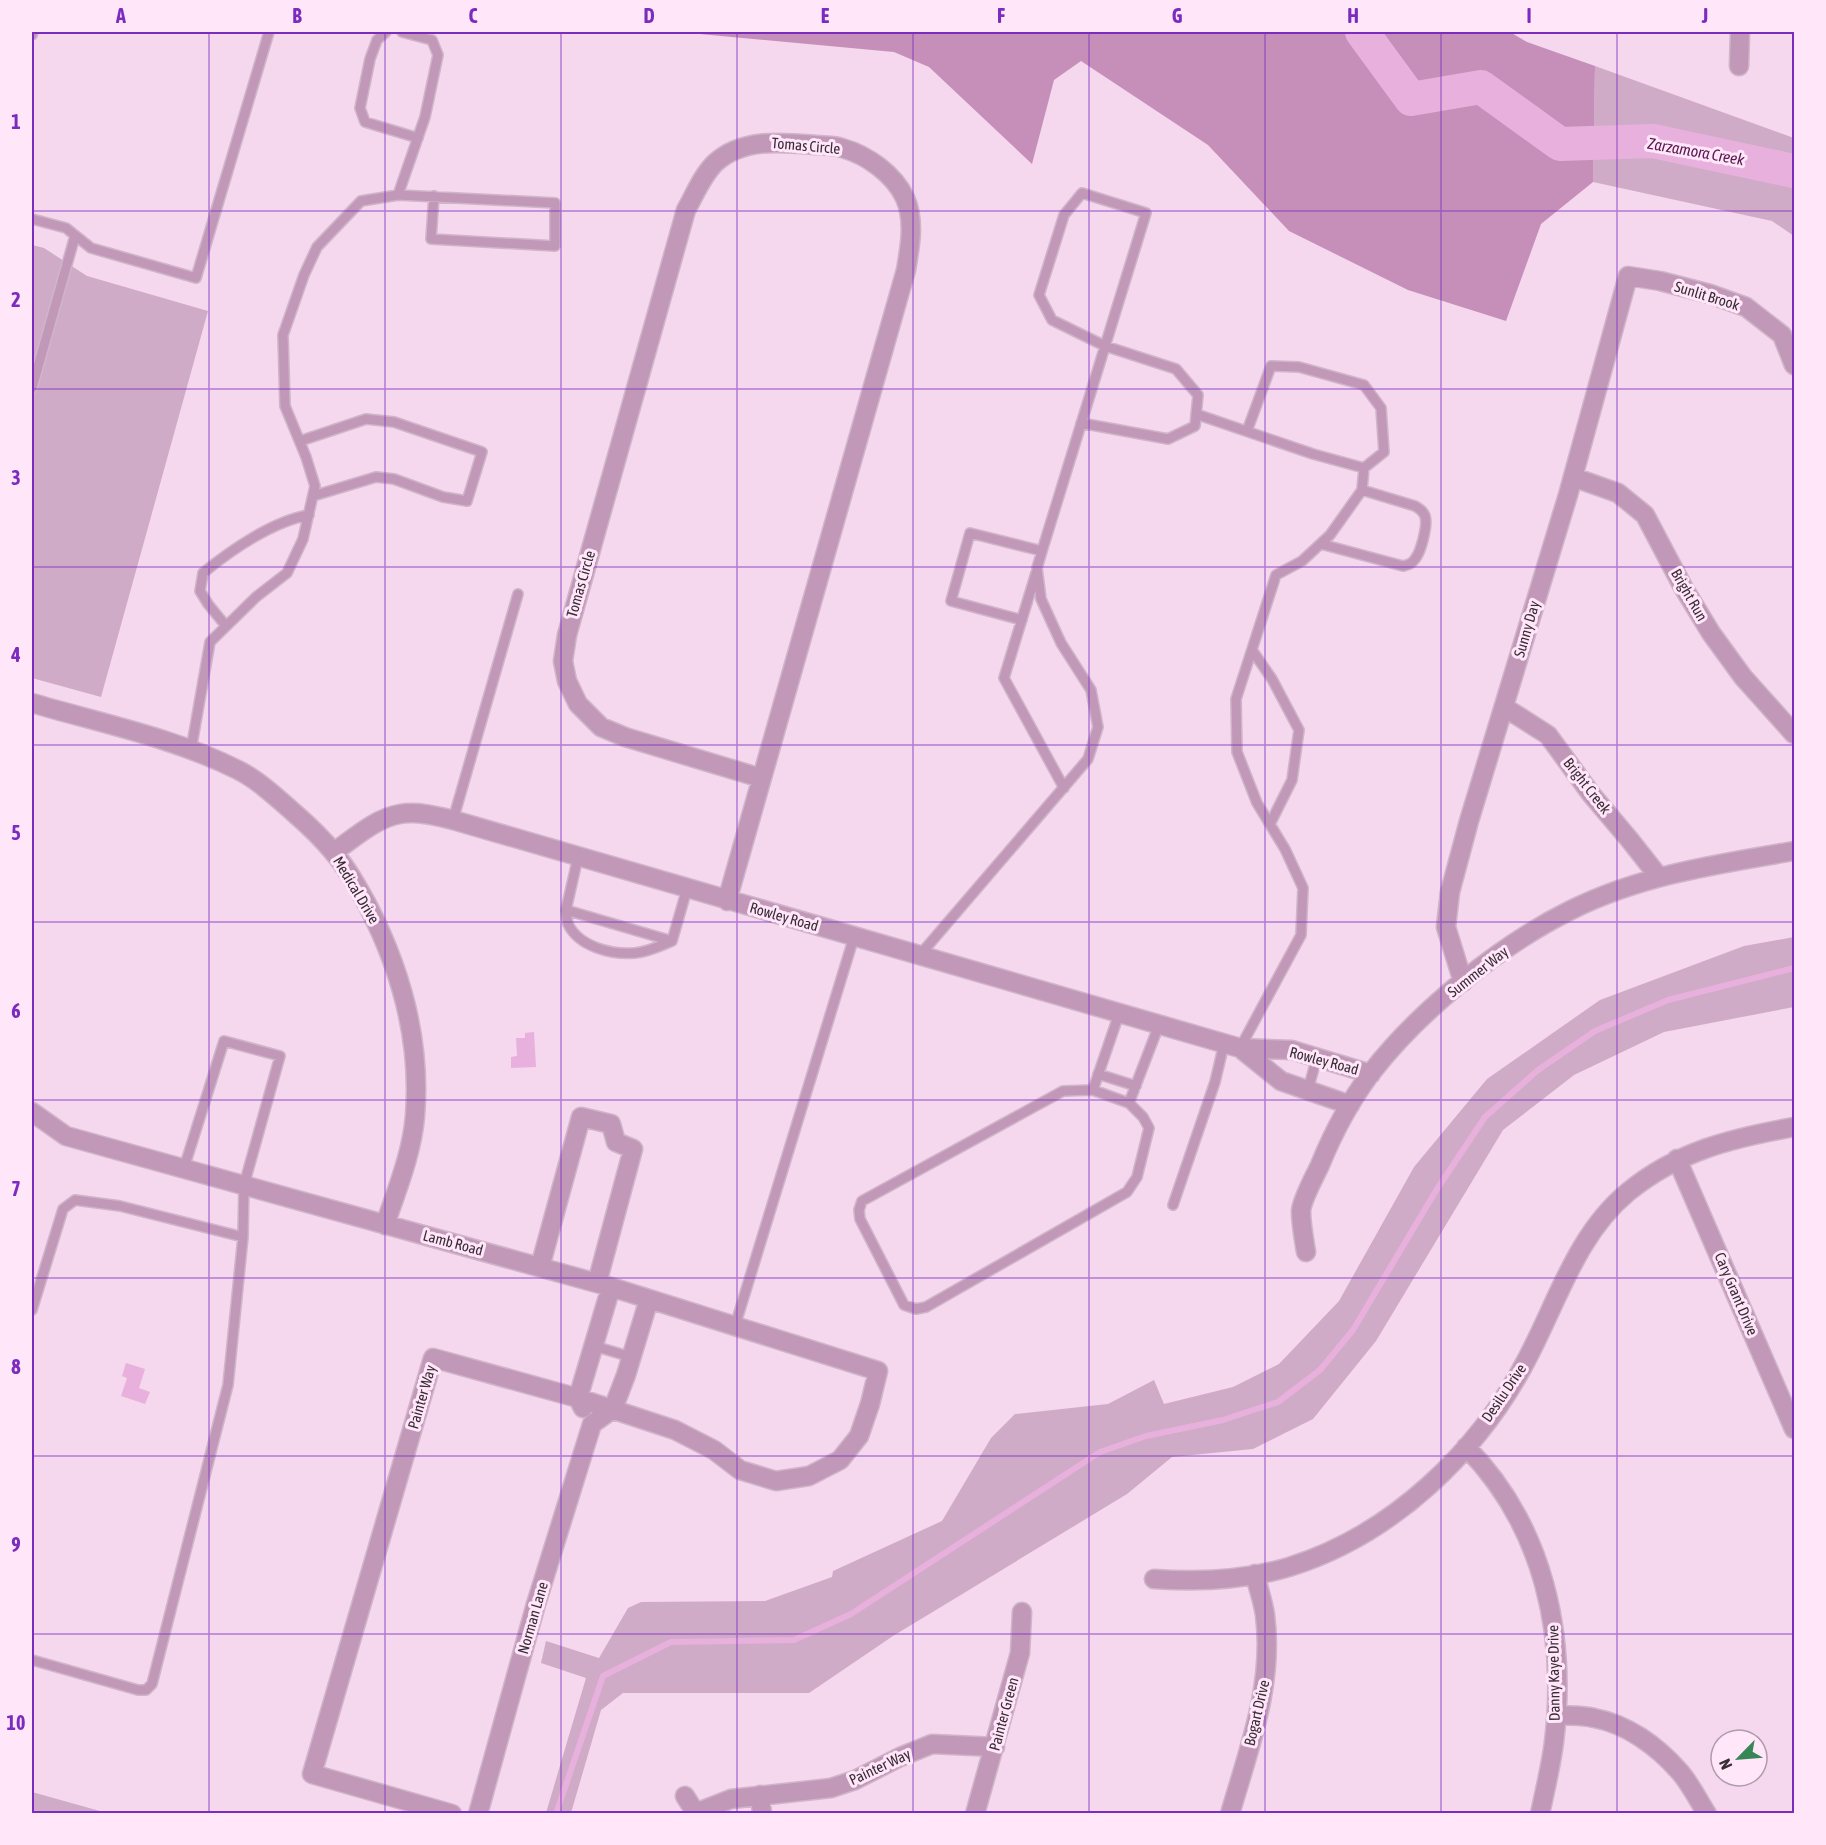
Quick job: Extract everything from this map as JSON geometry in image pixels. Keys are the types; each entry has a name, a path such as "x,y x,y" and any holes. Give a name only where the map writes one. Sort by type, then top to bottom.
{"street":[{"path":"1739,66 1740,32"},
{"name":"Tomas Circle","path":"727,901 906,270 912,232 906,199 895,181 876,163 842,147 762,142 734,151 715,163 701,182 686,210 567,635 563,661 567,681 578,704 601,727 626,737 761,778"},
{"name":"Sunlit Brook","path":"1628,276 1660,281 1746,307 1782,335 1794,364"},
{"name":"Sunny Day","path":"1463,982 1446,927 1450,892 1469,821 1573,477 1628,276"},
{"name":"Bright Run","path":"1573,477 1618,493 1645,515 1683,587 1711,633 1743,677 1794,734"},
{"name":"Medical Drive","path":"32,703 191,750 240,771 275,795 334,852 352,878 383,936 397,971 414,1043 415,1118 407,1157 386,1225"},
{"name":"Bright Creek","path":"1504,707 1548,735 1591,795 1629,838 1659,878"},
{"name":"Rowley Road","path":"334,852 380,821 401,813 430,815 1232,1046 1292,1050 1371,1074"},
{"name":"Summer Way","path":"1306,1252 1301,1209 1327,1148 1350,1105 1371,1074 1404,1037 1463,982 1522,938 1572,910 1633,884 1701,867 1794,851"},
{"name":"Rowley Road","path":"1232,1046 1281,1081 1350,1105"},
{"name":"Lamb Road","path":"32,1112 66,1136 604,1285 878,1371"},
{"path":"540,1268 581,1117 611,1124 616,1142 633,1149 604,1285 594,1346 578,1398 592,1424 613,1409 649,1299"},
{"name":"Desilu Drive","path":"1154,1579 1202,1580 1255,1574 1288,1567 1346,1544 1388,1520 1456,1459 1506,1396 1528,1358 1562,1285 1590,1234 1628,1192 1692,1152 1753,1134 1794,1127"},
{"name":"Cary Grant Drive","path":"1677,1160 1794,1429"},
{"name":"Painter Way","path":"452,1814 312,1774 433,1358 578,1398 675,1430 714,1450 740,1470 776,1481 810,1476 840,1460 859,1436 878,1371"},
{"name":"Norman Lane","path":"478,1814 536,1604 592,1424"},
{"name":"Danny Kaye Drive","path":"1466,1447 1490,1475 1528,1537 1550,1603 1557,1641 1557,1715 1554,1744 1540,1814"},
{"name":"Bogart Drive","path":"1230,1814 1262,1705 1266,1674 1265,1613 1255,1574"},
{"name":"Painter Green","path":"975,1814 1020,1653 1022,1612"},
{"path":"1557,1715 1592,1717 1628,1730 1656,1749 1681,1772 1707,1814"},
{"name":"Painter Way","path":"685,1796 694,1813 731,1799 831,1788 855,1780 900,1756 932,1744 995,1747"},
{"path":"760,1795 762,1814"}],"lane":[{"path":"32,219 66,228 91,248 196,278 269,32"},
{"path":"386,32 377,40 370,59 360,108 365,122 418,138"},
{"path":"398,195 425,117 438,55 432,40 402,32"},
{"path":"1064,788 1004,678 1042,551 1082,423 1105,346 1146,213 1082,193 1065,215 1039,295 1052,320 1105,346 1176,369 1198,395 1195,426 1168,439 1082,423"},
{"path":"191,750 210,642 256,597 287,573 303,538 309,515 315,486 285,406 283,335 304,275 317,247 361,201 398,195 434,196 555,203 555,246 430,239 434,196"},
{"path":"32,388 75,236"},
{"path":"1173,1205 1215,1082 1232,1046 1302,935 1303,888 1285,849 1257,803 1237,752 1236,699 1276,575 1302,561 1330,535 1362,490 1364,468 1384,452 1381,408 1364,385 1299,367 1271,366 1247,431"},
{"path":"1196,414 1313,454 1364,468"},
{"path":"300,441 366,420 393,422 482,452 466,501 443,497 394,479 376,477 313,496"},
{"path":"1321,544 1402,566 1410,565 1416,558 1426,527 1426,518 1422,511 1415,506 1362,490"},
{"path":"226,626 200,591 202,573 226,554 273,528 296,517 309,515"},
{"path":"1022,620 951,601 970,533 1042,551"},
{"path":"919,956 1088,759 1098,727 1091,690 1061,643 1041,599 1037,568"},
{"path":"453,820 518,594"},
{"path":"1252,650 1272,679 1299,730 1292,780 1270,824"},
{"path":"579,857 566,910 568,924 578,938 591,946 610,951 635,953 672,941"},
{"path":"672,941 687,889"},
{"path":"566,910 672,941"},
{"path":"735,1326 854,937"},
{"path":"1093,1090 1119,1014"},
{"path":"1129,1103 1159,1025"},
{"path":"32,1660 138,1690 146,1690 152,1684 228,1385 243,1237 244,1185 280,1056 224,1041 184,1168"},
{"path":"1308,1090 1317,1057"},
{"path":"1098,1074 1136,1086"},
{"path":"1093,1090 1129,1103 1143,1117 1149,1128 1137,1177 1127,1192 926,1307 916,1309 904,1305 860,1219 859,1210 862,1202 1063,1091 1093,1090"},
{"path":"32,1310 63,1209 75,1200 120,1206 243,1237"},
{"path":"594,1346 631,1357"}],"shaded area":[{"path":"678,32 1510,32 1527,42 1595,66 1593,182 1541,224 1506,321 1408,290 1289,231 1208,145 1081,61 1054,80 1032,164 929,67 894,52"},
{"path":"1595,66 1794,138 1794,236 1772,221 1593,182"},
{"path":"32,245 44,248 87,276 208,311 101,697 32,678"},
{"path":"1794,937 1794,1007 1664,1032 1574,1075 1503,1130 1376,1341 1313,1419 1253,1449 1172,1457 1127,1494 893,1636 809,1693 623,1693 601,1710 571,1813 546,1813 586,1678 541,1663 546,1641 599,1658 628,1608 641,1602 765,1601 832,1577 833,1571 942,1521 991,1438 1015,1414 1108,1404 1154,1380 1164,1404 1233,1387 1279,1364 1339,1301 1414,1167 1487,1079 1600,1000 1744,946"},
{"path":"534,1032 536,1067 511,1068 511,1057 517,1056 516,1038 525,1038 525,1033"},
{"path":"126,1363 145,1369 139,1388 150,1392 145,1404 121,1396 127,1378 122,1376"},
{"path":"32,1792 107,1813 32,1813"}],"waterway":[{"name":"Zarzamora Creek","path":"1362,32 1411,99 1481,87 1560,144 1653,141 1794,171"},
{"path":"556,1814 603,1676 671,1642 794,1640 851,1614 1100,1452 1146,1436 1223,1420 1278,1402 1320,1370 1353,1330 1437,1189 1485,1117 1538,1070 1595,1031 1668,1000 1794,968"}]}
